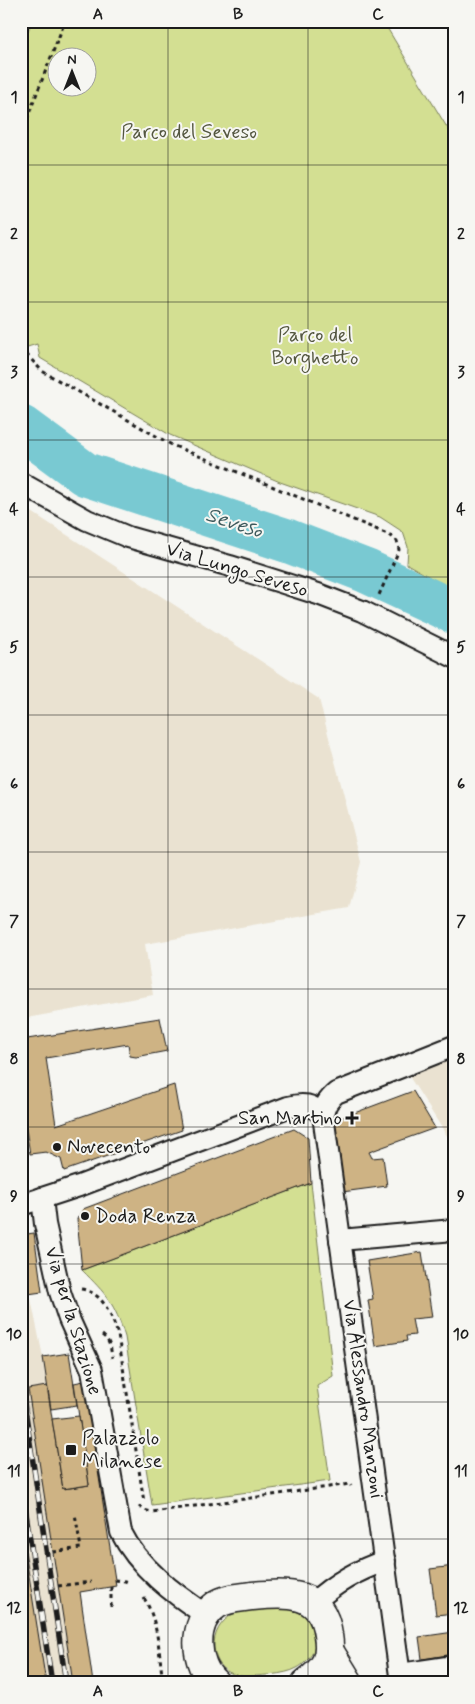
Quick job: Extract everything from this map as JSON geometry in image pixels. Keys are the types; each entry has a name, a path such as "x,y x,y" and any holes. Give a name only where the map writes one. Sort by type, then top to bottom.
{"street":[{"name":"Via Lungo Seveso","path":"21,483 87,520 128,537 230,566 318,594 362,611 454,657"},
{"path":"323,1115 329,1099 336,1093 454,1046"},
{"path":"21,1205 288,1107 299,1104 308,1105 316,1108 323,1115"},
{"name":"Via Alessandro Manzoni","path":"323,1115 401,1678"},
{"name":"Via per la Stazione","path":"42,1198 45,1224 60,1292 69,1319 92,1370 121,1532 128,1546 145,1566 168,1587 206,1616"},
{"path":"340,1240 454,1230"},
{"path":"313,1603 341,1580 364,1568 385,1561"},
{"path":"207,1678 200,1656 198,1641 206,1616 216,1605 230,1599 290,1594 303,1597 313,1603 322,1614 327,1625 330,1652 349,1683"},
{"path":"306,1683 316,1676 325,1665 330,1652"},
{"path":"401,1678 454,1666"}],"path":[{"path":"21,134 65,21"},
{"path":"21,339 27,355 42,371 172,445 390,534 397,541 399,550 377,600"},
{"path":"60,1292 75,1288 92,1292 108,1310 114,1321 121,1350 144,1502"},
{"path":"94,1333 107,1339 114,1364"},
{"path":"139,1506 144,1510 152,1512 350,1484 351,1489"},
{"path":"53,1552 81,1548 76,1514"},
{"path":"21,1558 26,1558"},
{"path":"115,1580 131,1584"},
{"path":"58,1586 91,1582"},
{"path":"111,1587 111,1607"},
{"path":"140,1593 151,1611 156,1631 163,1683"}],"shaded area":[{"path":"21,505 319,699 361,862 349,908 145,944 153,995 21,1019"},
{"path":"454,1054 454,1147 407,1073"},
{"path":"34,1233 42,1292 30,1294 43,1357 63,1488 77,1487 92,1590 80,1592 93,1683 21,1683 21,1235"}],"green space":[{"path":"32,21 383,21 454,139 454,591 407,564 408,547 403,532 380,517 280,482 170,435 40,358 37,344 21,349 21,48"},
{"path":"311,1183 333,1376 317,1386 330,1481 152,1505 125,1337 109,1300 82,1270"},
{"path":"278,1606 293,1607 304,1614 308,1620 314,1633 315,1646 308,1659 297,1668 271,1675 244,1676 233,1674 225,1669 218,1662 214,1643 216,1633 222,1624 230,1616 241,1611"}],"building":[{"path":"160,1018 167,1051 136,1057 130,1056 128,1044 46,1058 56,1125 174,1085 182,1130 64,1171 61,1159 46,1152 30,1154 21,1098 21,1040"},
{"path":"413,1091 435,1128 369,1152 372,1158 383,1157 387,1186 342,1192 333,1121"},
{"path":"294,1129 308,1138 311,1183 82,1270 77,1219 83,1209"},
{"path":"34,1233 42,1292 21,1295 21,1235"},
{"path":"422,1252 432,1317 412,1319 415,1335 406,1336 407,1341 375,1346 368,1300 373,1299 367,1261"},
{"path":"69,1353 77,1405 51,1409 43,1357"},
{"path":"84,1381 116,1586 80,1592 93,1683 73,1683 28,1389 47,1386 63,1489 89,1485 74,1383"},
{"path":"79,1416 89,1485 63,1489 52,1419"},
{"path":"21,1525 46,1683 21,1683"},
{"path":"454,1566 454,1613 436,1615 430,1569"},
{"path":"454,1632 454,1654 422,1659 419,1637"}],"waterway":[{"name":"Seveso","path":"21,427 85,474 288,541 366,571 454,612"}],"railway":[{"path":"21,1382 66,1683"},
{"path":"21,1481 52,1683"}],"place":[{"name":"San Martino","path":"352,1118"},
{"name":"Novecento","path":"57,1147"},
{"name":"Doda Renza","path":"85,1216"},
{"name":"Palazzolo Milanese","path":"71,1450"}],"park label":[{"name":"Parco del Seveso","path":"189,132"},
{"name":"Parco del Borghetto","path":"315,346"}]}
